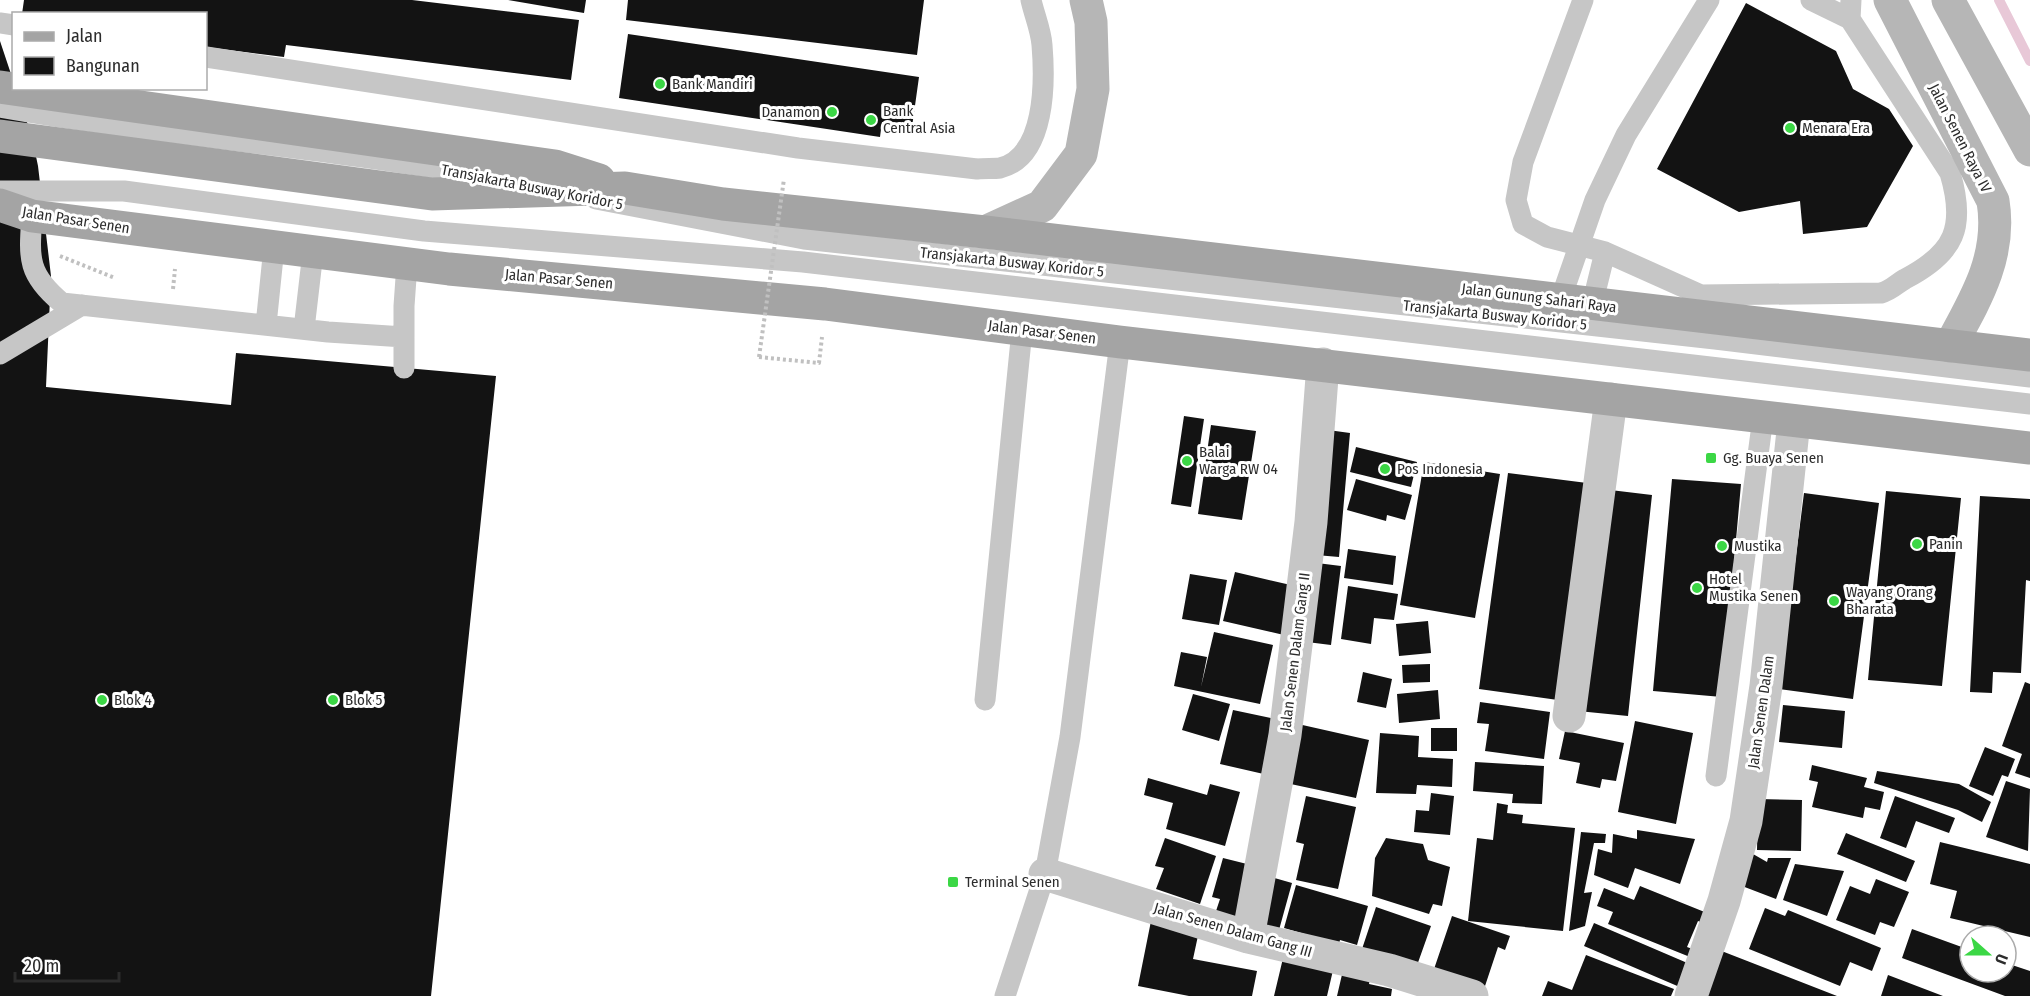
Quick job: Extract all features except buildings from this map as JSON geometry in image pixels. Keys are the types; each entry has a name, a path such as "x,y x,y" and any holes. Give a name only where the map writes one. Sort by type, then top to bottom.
{"main road":[{"path":"21,90 555,166 625,188 723,204 985,232"},
{"path":"0,136 432,194 625,188"},
{"name":"Jalan Pasar Senen","path":"10,208 407,264 825,304 1120,342"},
{"name":"Jalan Gunung Sahari Raya","path":"985,232 2030,355"},
{"path":"1120,342 2030,448"}],"street":[{"path":"985,232 1042,206 1081,154 1094,89 1091,22 1086,0"},
{"path":"1896,12 1947,0 2030,150"},
{"name":"Jalan Senen Raya IV","path":"1896,12 1993,201 1997,225 1991,259 1975,302 1950,346"},
{"name":"Jalan Senen Dalam Gang II","path":"1248,937 1285,735 1311,522 1323,364"},
{"path":"1569,716 1611,399"},
{"name":"Jalan Senen Dalam","path":"1691,996 1724,901 1746,821 1766,686 1778,419"},
{"name":"Jalan Senen Dalam Gang III","path":"1045,874 1248,937 1422,980 1472,996"}],"lane":[{"path":"207,57 798,148 977,169 1000,168 1011,163 1029,144 1039,124 1042,43 1031,0"},
{"path":"1583,0 1523,162 1516,200 1522,224 1547,237 1605,252 1701,295 1881,293 1893,289 1900,282 1929,266 1953,241 1958,201 1950,173 1850,10 1811,0"},
{"path":"1560,301 1595,200 1626,135 1709,0"},
{"name":"Transjakarta Busway Koridor 5","path":"0,107 89,123 432,167 804,238 1715,339 2030,377"},
{"name":"Transjakarta Busway Koridor 5","path":"10,208 124,191 424,231 803,262 2030,404"},
{"path":"10,208 29,257 45,289 62,303 304,329 404,337"},
{"path":"266,325 274,247"},
{"path":"304,329 313,252"},
{"path":"1592,305 1605,252"},
{"path":"404,368 407,264"},
{"path":"0,354 82,305"},
{"path":"985,700 1022,330"},
{"path":"1005,996 1045,874 1070,737 1120,342"},
{"path":"1716,777 1778,419"}],"path":[{"path":"784,179 759,357 819,363"},
{"path":"59,255 120,280"}],"waterway":[{"path":"1999,0 2030,61"}],"place":[{"name":"Bank Mandiri","path":"660,84"},
{"name":"Danamon","path":"832,112"},
{"name":"Bank Central Asia","path":"871,120"},
{"name":"Menara Era","path":"1790,128"},
{"name":"Gg. Buaya Senen","path":"1711,458"},
{"name":"Balai Warga RW 04","path":"1187,461"},
{"name":"Pos Indonesia","path":"1385,469"},
{"name":"Panin","path":"1917,544"},
{"name":"Mustika","path":"1722,546"},
{"name":"Hotel Mustika Senen","path":"1697,588"},
{"name":"Wayang Orang Bharata","path":"1834,601"},
{"name":"Blok 4","path":"102,700"},
{"name":"Blok 5","path":"333,700"},
{"name":"Terminal Senen","path":"953,882"}]}
